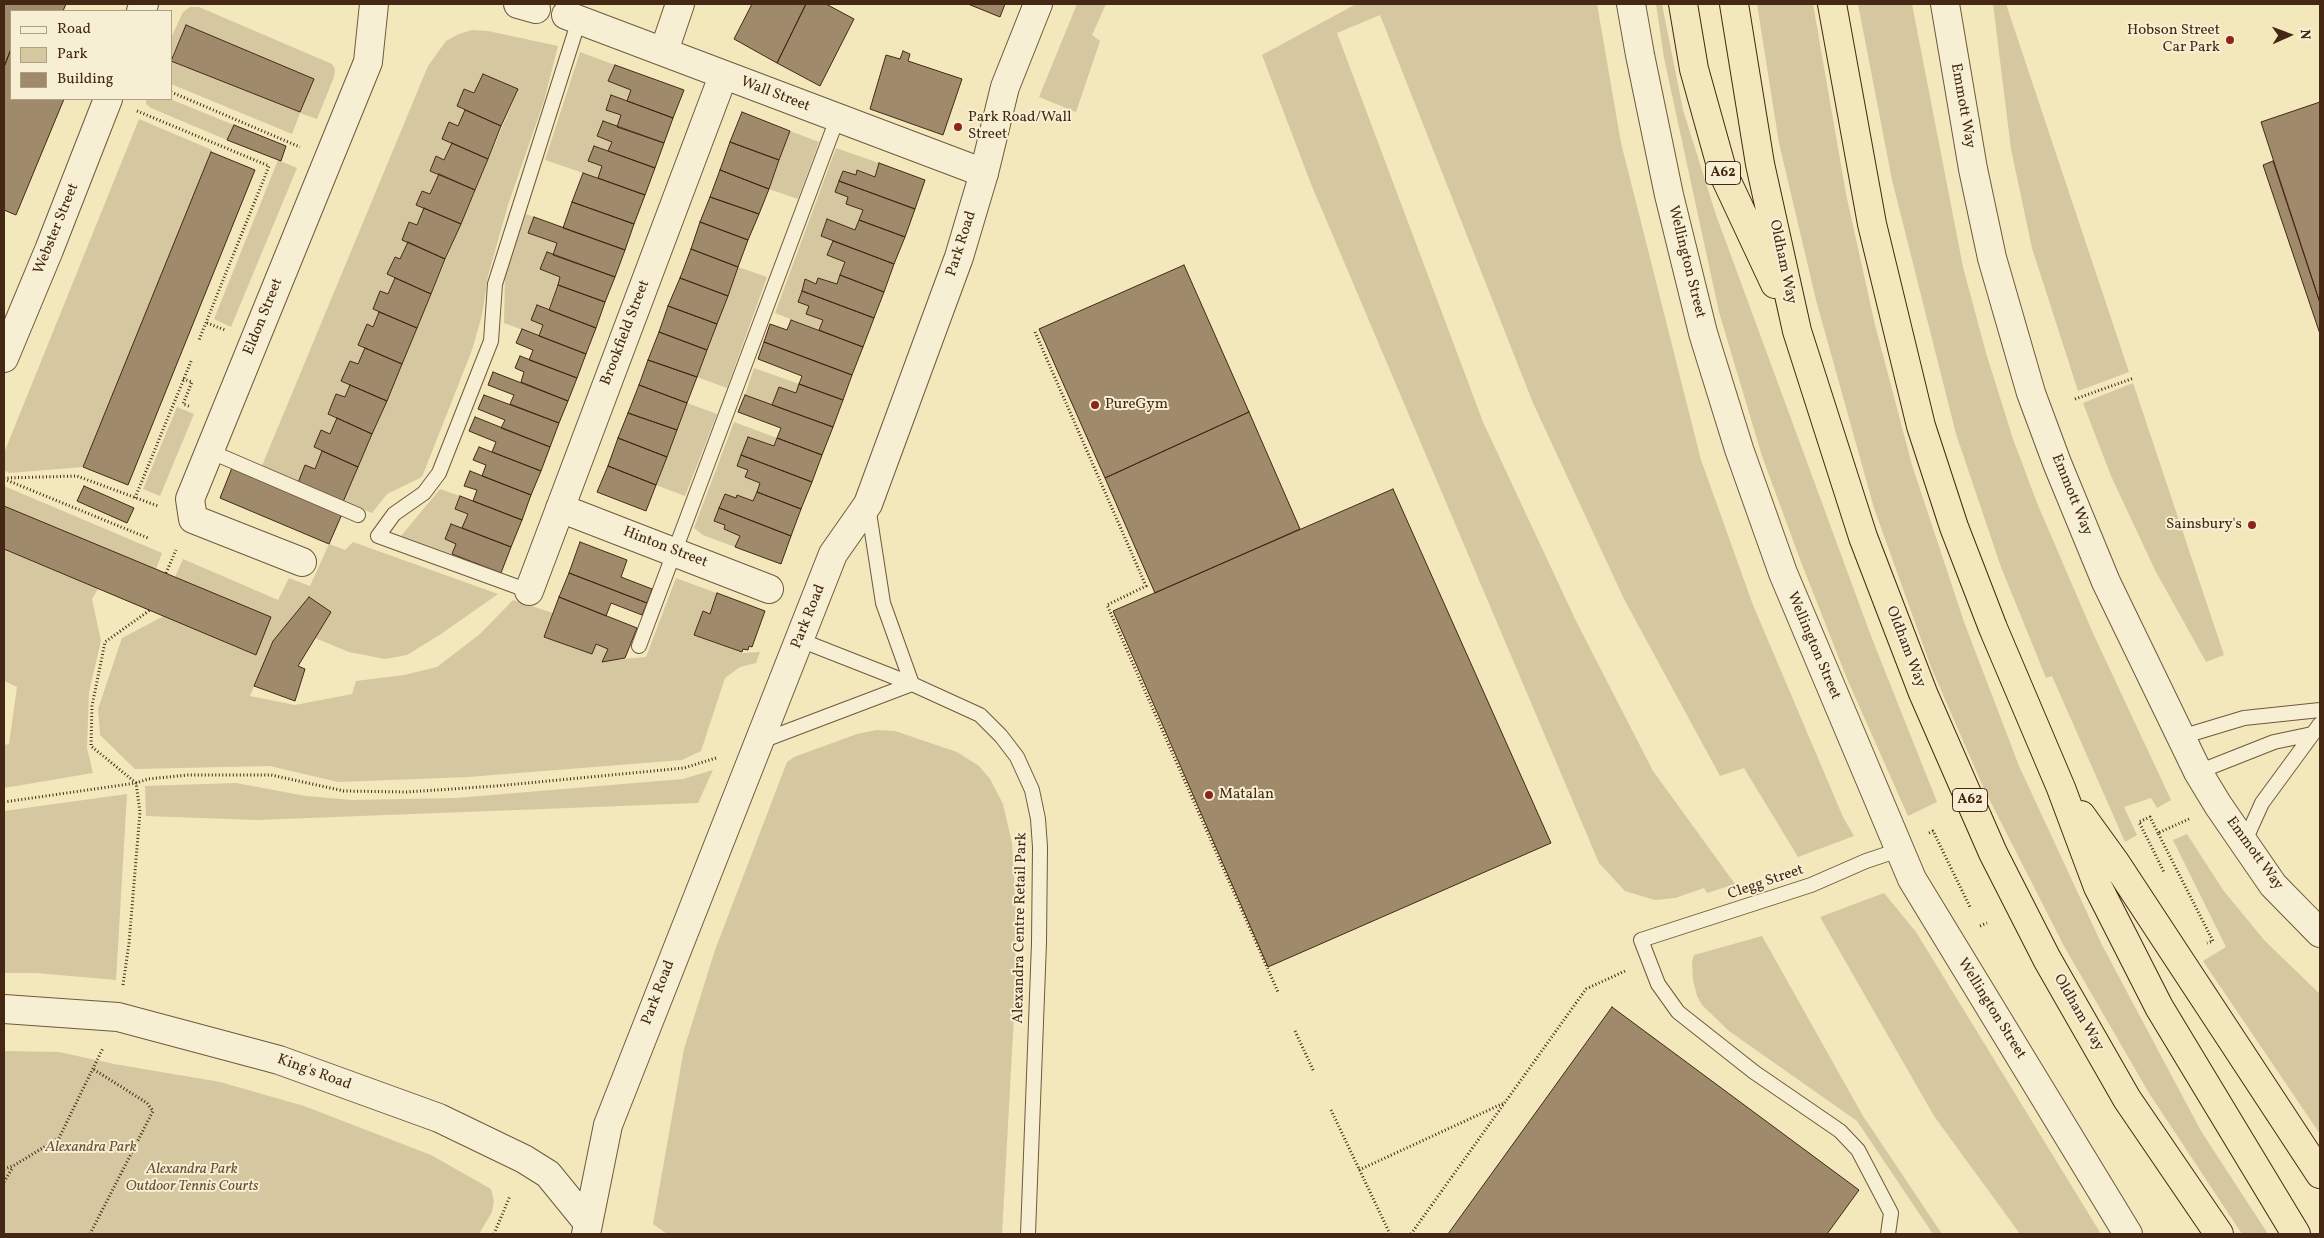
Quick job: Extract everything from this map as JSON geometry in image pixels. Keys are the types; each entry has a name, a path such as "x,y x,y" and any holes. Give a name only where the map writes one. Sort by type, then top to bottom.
{"highway":[{"name":"A62","path":"1683,4 1694,69 1723,173 1797,331"},
{"name":"Oldham Way","path":"1734,4 1760,164 1797,331 1863,537 1923,693 1994,853 2047,959 2127,1099 2219,1234"},
{"path":"1832,4 1872,224 1921,426 1954,527 1993,628 2061,788 2098,888 2159,1007 2296,1234"},
{"path":"2061,788 2115,862 2320,1174"}],"street":[{"name":"Eldon Street","path":"302,562 194,519 190,499 368,62 374,4"},
{"path":"664,51 680,4"},
{"name":"Park Road","path":"592,1231 608,1125 679,940 833,554 868,504 959,257 984,173 1005,87 1038,4"},
{"name":"Wellington Street","path":"1631,4 1669,195 1703,333 1738,449 1783,573 1912,879 1940,929 2128,1234"},
{"name":"Emmott Way","path":"1945,4 1973,170 1992,258 2031,393 2106,582 2198,772 2218,805 2273,885 2320,933"},
{"name":"Wall Street","path":"572,17 664,51 722,76 984,173"},
{"name":"Brookfield Street","path":"529,591 722,76"},
{"name":"Webster Street","path":"4,358 49,250 108,100"},
{"name":"Hinton Street","path":"560,508 769,589"},
{"name":"King's Road","path":"4,1009 118,1017 279,1060 439,1118 524,1159 548,1174 592,1231"}],"lane":[{"path":"529,591 378,536 394,514 424,493 439,473 491,341 494,284 572,17"},
{"path":"639,646 837,118"},
{"path":"209,451 358,515"},
{"path":"759,742 912,684 883,603 868,504"},
{"name":"Alexandra Centre Retail Park","path":"800,640 912,684 980,715 1001,736 1017,757 1032,790 1038,819 1040,847 1040,943 1028,1234"},
{"path":"2181,737 2244,718 2320,710"},
{"path":"2198,772 2274,742 2316,729"},
{"path":"2244,843 2262,803 2316,729"},
{"name":"Clegg Street","path":"1888,1234 1891,1212 1858,1150 1840,1131 1754,1072 1678,1012 1658,984 1641,940 1811,885 1866,861 1899,850"}],"path":[{"path":"172,92 308,150"},
{"path":"134,110 269,166 200,340"},
{"path":"207,323 234,333"},
{"path":"1035,332 1146,586 1107,605 1278,992"},
{"path":"135,498 192,359"},
{"path":"2075,399 2134,378"},
{"path":"183,379 192,382 183,404 192,408"},
{"path":"4,478 77,476 161,507"},
{"path":"4,478 148,538"},
{"path":"166,573 176,550"},
{"path":"4,1169 13,1166 59,1138 118,1017 130,943 140,812 136,783 91,746 92,706 106,642 150,610"},
{"path":"4,802 136,783 148,779 188,775 272,775 344,791 407,792 496,786 684,768 723,755"},
{"path":"2166,875 2139,822 2150,817 2214,941 2201,946"},
{"path":"2158,833 2176,825"},
{"path":"2141,842 2148,840"},
{"path":"1980,926 1987,923"},
{"path":"1411,1234 1586,989 1615,975"},
{"path":"1295,1031 1314,1072"},
{"path":"90,1234 153,1111 147,1103 93,1068"},
{"path":"1359,1170 1504,1103"},
{"path":"1331,1110 1390,1234"},
{"path":"4,1182 13,1166"},
{"path":"494,1234 510,1196"}],"green space":[{"path":"1077,4 1106,4 1092,35 1100,41 1076,112 1039,97"},
{"path":"1356,4 1597,4 1621,143 1701,460 1753,605 1843,817 1854,836 1798,857 1744,768 1720,776 1624,599 1533,403 1380,15 1337,33 1483,422 1576,621 1653,771 1735,884 1707,893 1704,888 1675,898 1655,900 1625,891 1599,863 1311,184 1262,55"},
{"path":"1656,4 1662,4 1683,110 1716,215 1871,636 1937,802 1908,816 1848,681 1762,456 1719,312 1664,58"},
{"path":"1757,4 1813,4 1846,194 1875,325 1912,465 1964,622 2019,766 2102,945 2201,1131 2268,1234 2242,1234 2149,1093 2065,948 1984,789 1931,667 1874,508 1816,300 1779,143"},
{"path":"1858,4 1912,4 1963,267 1986,353 2013,439 2037,503 2092,631 2171,800 2157,808 2151,798 2124,807 2137,835 2125,842 2052,676 2046,678 2001,567 1956,434 1892,180"},
{"path":"1993,4 2006,4 2129,372 2078,391 2032,248 2011,149"},
{"path":"190,7 199,7 332,64 335,69 334,77 317,119 300,113 292,134 172,84 172,61 300,112 314,79 186,25 172,56 172,36 183,12"},
{"path":"472,30 488,31 558,46 544,101 508,205 488,276 482,315 472,350 422,477 387,494 372,513 343,502 518,90 483,74 474,93 464,89 457,106 465,110 458,126 443,139 452,143 444,160 436,156 430,170 439,174 430,194 421,191 416,204 424,208 417,225 409,222 402,239 408,242 400,259 394,257 387,274 395,278 388,294 380,291 373,309 379,312 373,327 358,345 365,348 358,364 350,361 342,381 350,385 345,397 336,394 328,414 337,418 330,434 321,431 314,447 322,451 315,469 298,483 261,468 428,66 446,41"},
{"path":"580,52 615,65 609,81 631,90 627,101 611,95 607,110 621,115 617,127 602,122 597,136 612,142 608,151 594,146 588,161 602,166 598,178 545,160"},
{"path":"146,100 172,100 234,125 227,140 151,108 146,104"},
{"path":"139,119 212,150 83,467 9,473 4,470 4,453"},
{"path":"790,131 819,142 798,199 769,189"},
{"path":"836,148 879,163 875,177 858,170 856,175 843,171 839,181 836,192 848,197 846,204 863,210 855,230 827,220 821,236 833,241 827,255 845,262 837,284 819,278 816,284 806,280 798,302 809,306 806,314 823,320 819,330 775,313"},
{"path":"278,160 297,168 231,327 214,319"},
{"path":"526,214 534,217 528,233 557,243 553,255 546,253 540,269 560,277 539,336 504,323 505,275"},
{"path":"738,267 767,277 727,388 697,377"},
{"path":"754,368 799,384 796,393 779,387 772,405 745,395"},
{"path":"2133,383 2224,655 2206,662 2155,570 2111,476 2083,403"},
{"path":"687,403 717,414 685,496 656,485"},
{"path":"177,407 194,414 160,496 143,489"},
{"path":"734,422 777,438 774,446 748,437 737,466 748,470 745,477 760,483 753,501 738,495 736,498 725,494 714,520 725,525 724,529 740,536 735,547 703,535 694,528"},
{"path":"4,486 162,553 156,569 4,506"},
{"path":"440,489 460,496 455,509 468,514 452,554 401,536"},
{"path":"353,542 498,594 407,655 385,659 349,652 315,638 330,612 309,597 273,641 250,696 295,705 352,694 356,681 404,675 437,667 480,634 513,600 553,613 544,637 592,654 596,644 608,649 602,661 646,657 676,578 719,594 710,614 703,611 695,635 742,653 760,652 756,663 740,667 725,678 701,751 682,760 468,777 338,782 270,766 135,769 100,735 98,709 122,638 164,616 255,655 175,577 183,559 278,600 289,578 310,586 329,544 345,550"},
{"path":"4,549 98,589 92,599 101,641 89,692 87,748 93,773 4,788 4,745 9,744 17,687 4,681"},
{"path":"876,730 895,731 957,752 979,766 990,779 1003,804 1012,843 1016,912 1015,997 1002,1234 667,1234 653,1224 684,1049 715,950 787,762 794,757 857,734"},
{"path":"713,770 698,803 257,820 146,816 145,786 236,783 306,796 352,800 456,798 683,779"},
{"path":"127,794 116,980 36,973 4,973 4,811"},
{"path":"2187,834 2223,890 2265,941 2320,994 2320,1134 2203,961 2226,947 2173,840"},
{"path":"1884,893 1916,932 2101,1234 2020,1234 1934,1116 1820,917"},
{"path":"1762,936 1863,1116 1942,1234 1933,1234 1857,1121 1729,1031 1702,1005 1697,996 1693,980 1692,961 1694,955"},
{"name":"Alexandra Park","path":"4,1051 59,1052 114,1064 220,1082 304,1106 431,1155 491,1189 494,1201 492,1212 479,1234 4,1234"}],"building":[{"path":"4,4 66,4 63,10 10,10 10,52 4,67"},
{"path":"752,4 806,4 777,63 734,39"},
{"path":"806,4 826,4 854,19 820,86 777,63"},
{"path":"968,4 1005,4 1000,17"},
{"path":"186,25 314,79 300,112 172,61"},
{"path":"903,51 910,54 908,61 962,79 943,135 870,109 886,55 900,59"},
{"path":"10,52 10,100 64,100 16,215 4,210 4,67"},
{"path":"615,65 684,90 673,118 627,101 631,90 608,81"},
{"path":"483,74 518,89 501,126 457,106 464,89 474,93"},
{"path":"611,95 673,118 664,143 617,127 621,115 606,110"},
{"path":"2320,102 2320,303 2261,122"},
{"path":"465,110 501,126 488,159 442,139 449,122 458,126"},
{"path":"742,112 790,131 779,160 730,142"},
{"path":"603,121 664,143 655,168 608,151 612,142 597,136"},
{"path":"234,125 286,146 281,161 227,140"},
{"path":"730,142 779,160 769,189 720,170"},
{"path":"452,143 488,159 475,190 430,171 436,156 444,160"},
{"path":"594,146 655,168 645,195 598,178 602,166 588,161"},
{"path":"211,152 255,170 128,485 83,467"},
{"path":"2273,161 2320,303 2320,334 2263,165"},
{"path":"879,163 925,180 915,209 839,181 843,171 856,175 857,170 875,177"},
{"path":"720,170 769,189 759,214 710,197"},
{"path":"583,173 645,195 634,224 572,202"},
{"path":"439,174 475,190 461,224 416,205 422,191 430,194"},
{"path":"839,181 915,209 905,237 859,220 863,210 846,204 848,197 835,192"},
{"path":"710,197 759,214 748,240 700,222"},
{"path":"572,202 634,224 625,250 563,228"},
{"path":"424,208 461,224 445,259 402,240 409,222 417,225"},
{"path":"534,217 625,250 615,277 553,255 557,243 528,233"},
{"path":"827,219 855,230 859,220 905,237 894,264 821,236"},
{"path":"700,222 748,240 738,267 691,249"},
{"path":"833,241 894,264 884,292 840,275 845,262 827,255"},
{"path":"408,242 445,259 431,294 387,274 395,257 400,259"},
{"path":"691,249 738,267 728,296 680,278"},
{"path":"547,252 615,277 605,302 558,285 560,277 540,269"},
{"path":"1184,265 1249,412 1105,478 1039,329"},
{"path":"840,275 884,292 874,318 802,291 805,279 816,284 818,278 837,284"},
{"path":"395,278 431,294 417,328 373,309 380,291 388,294"},
{"path":"680,278 728,296 717,324 668,306"},
{"path":"558,285 605,302 596,328 549,310"},
{"path":"802,291 874,318 863,347 819,330 823,320 806,314 809,306 798,302"},
{"path":"537,305 596,328 586,354 539,336 543,325 531,320"},
{"path":"668,306 717,324 707,350 659,332"},
{"path":"379,312 417,328 402,364 358,345 367,324 373,327"},
{"path":"791,320 863,347 852,375 764,342 770,324 787,330"},
{"path":"522,329 586,354 577,378 529,360 533,350 516,343"},
{"path":"659,332 707,350 697,377 648,360"},
{"path":"764,342 852,375 843,400 799,384 802,376 758,359"},
{"path":"365,348 402,364 387,401 341,381 350,361 358,364"},
{"path":"520,356 577,378 568,401 521,382 524,372 515,368"},
{"path":"648,360 697,377 687,403 639,385"},
{"path":"493,372 568,401 559,423 510,404 514,395 488,385"},
{"path":"799,384 843,400 833,427 772,405 779,387 796,393"},
{"path":"350,385 387,401 372,434 328,414 336,394 345,397"},
{"path":"639,385 687,403 677,430 628,413"},
{"path":"484,395 559,423 550,447 501,428 505,420 478,409"},
{"path":"745,395 833,427 822,455 777,438 781,428 738,412"},
{"path":"1249,412 1300,529 1155,593 1105,478"},
{"path":"628,413 677,430 667,457 618,438"},
{"path":"475,417 550,447 541,471 492,452 496,442 469,431"},
{"path":"337,418 372,434 358,467 314,447 321,430 330,434"},
{"path":"748,437 774,446 777,438 822,455 812,482 741,455"},
{"path":"618,438 667,457 656,485 608,466"},
{"path":"479,447 541,471 531,495 482,476 486,465 473,460"},
{"path":"322,451 358,467 343,502 298,483 305,465 315,469"},
{"path":"741,455 812,482 801,509 757,492 760,483 745,477 748,470 737,466"},
{"path":"608,466 656,485 646,511 597,492"},
{"path":"232,468 342,514 329,544 220,498"},
{"path":"470,471 531,495 522,520 473,501 477,490 464,486"},
{"path":"84,486 134,508 127,523 77,501"},
{"path":"1393,489 1551,843 1268,967 1113,611"},
{"path":"757,492 801,509 791,536 719,508 725,494 736,498 737,495 753,501"},
{"path":"460,496 522,520 511,547 462,528 468,514 455,509"},
{"path":"4,506 271,617 256,655 4,549"},
{"path":"719,508 791,536 781,564 735,547 740,536 724,529 725,525 714,521"},
{"path":"451,524 511,547 501,573 452,554 456,544 445,539"},
{"path":"580,542 627,560 621,577 652,589 647,603 569,573"},
{"path":"569,573 647,603 642,615 611,603 606,616 559,597"},
{"path":"717,593 765,611 752,647 749,646 748,650 743,649 742,652 694,635 703,611 710,614"},
{"path":"309,597 331,612 298,666 305,669 295,701 254,686 273,641"},
{"path":"559,597 637,628 625,658 602,662 608,649 596,644 592,654 544,637"},
{"path":"1612,1007 1859,1190 1827,1234 1448,1234"}],"place":[{"name":"Hobson Street Car Park","path":"2230,40"},
{"name":"Park Road/Wall Street","path":"958,127"},
{"name":"PureGym","path":"1095,405"},
{"name":"Sainsbury's","path":"2252,525"},
{"name":"Matalan","path":"1209,795"}],"park label":[{"name":"Alexandra Park Outdoor Tennis Courts","path":"192,1178"}]}
